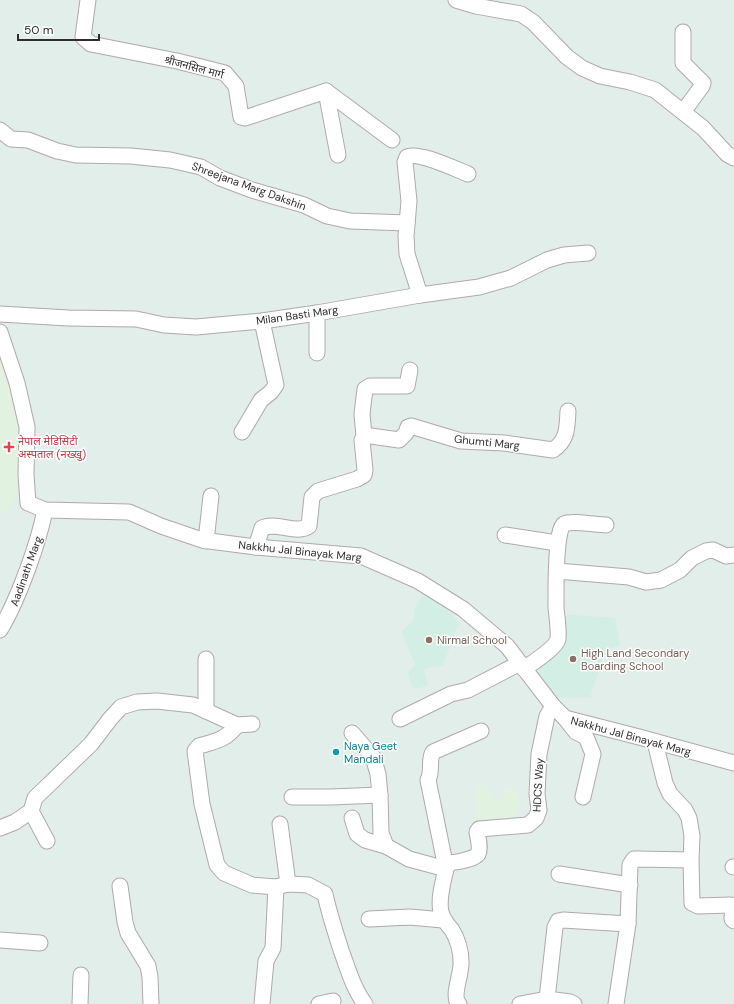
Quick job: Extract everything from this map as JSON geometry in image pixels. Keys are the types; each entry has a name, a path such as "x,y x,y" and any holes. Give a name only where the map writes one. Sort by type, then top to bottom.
{"street":[{"name":"श्रीजनसिल मार्ग","path":"88,0 83,38 90,44 177,61 225,73 236,86 241,117 245,118 326,91"},
{"path":"456,0 476,6 521,14 533,22 566,58 582,68 600,76 630,82 655,90 703,128 727,154 734,158"},
{"path":"683,112 702,86 702,83 683,63 684,32"},
{"path":"326,91 392,140"},
{"path":"326,91 338,154"},
{"name":"Shreejana Marg Dakshin","path":"0,130 11,139 28,140 57,151 76,154 130,156 170,160 201,167 220,178 252,190 304,205 327,216 350,221 407,223"},
{"path":"420,295 407,254 406,236 409,201 405,162 407,156 411,154 420,156 468,174"},
{"name":"Milan Basti Marg","path":"0,314 68,318 136,319 164,325 196,327 262,321 420,295 479,287 511,278 547,260 564,255 588,253"},
{"path":"317,313 317,353"},
{"path":"242,432 261,400 271,392 276,385 262,321"},
{"name":"Nakkhu Jal Binayak Marg","path":"0,332 17,383 27,427 26,475 28,503 45,510 129,512 161,526 206,541 361,556 418,581 464,609 507,646 553,706 565,718 734,762"},
{"path":"256,547 262,528 271,525 298,528 308,527 312,497 314,494 357,479 364,475 365,470 362,440 364,436 362,414 364,389 370,386 407,386 410,370"},
{"name":"Ghumti Marg","path":"364,436 399,440 406,433 408,427 411,426 460,441 504,443 553,450 564,439 567,431 568,411"},
{"path":"206,541 211,496"},
{"name":"Aadinath Marg","path":"0,630 11,613 23,582 42,526 45,510"},
{"path":"400,719 451,694 468,690 522,666 552,647 558,639 556,588 557,543 561,527 564,524 571,522 606,526"},
{"path":"505,535 557,543"},
{"path":"557,571 629,577 646,582 661,580 680,570 692,558 706,551 713,550 726,556 734,555"},
{"path":"206,659 206,711"},
{"path":"0,828 15,822 31,811 35,798 91,744 121,707 137,702 157,701 193,705 245,724 221,740 199,746 196,751 202,804 217,865 224,873 252,885 308,885 325,894 330,916 350,978 358,995 365,1004"},
{"name":"HDCS Way","path":"352,818 358,834 365,840 386,846 409,859 445,866 474,858 478,854 479,849 477,832 479,829 528,824 536,818 539,810 537,794 539,754 548,716 553,706"},
{"path":"565,718 576,732 586,737 593,754 583,797"},
{"path":"457,1004 455,997 462,964 460,946 452,930 443,920 440,910 445,866 428,780 430,775 431,755 436,750 480,731"},
{"path":"352,732 373,757 378,774 381,833 386,846"},
{"path":"655,742 665,784 670,794 685,810 689,818 692,836 692,903 698,906 731,905 733,907 732,919 734,921"},
{"path":"292,797 331,798 380,795"},
{"path":"31,811 47,840"},
{"path":"262,1004 266,960 274,948 282,885 280,824"},
{"path":"616,1004 628,924 630,865 634,859 691,860"},
{"path":"559,874 630,885"},
{"path":"120,886 128,933 148,966 151,1004"},
{"path":"369,919 410,917 443,920"},
{"path":"547,999 555,927 558,921 563,920 628,924"},
{"path":"0,940 40,943"},
{"path":"80,1004 81,974"},
{"path":"520,1004 547,999 570,1002 574,1004"}],"shaded area":[{"name":"नेपाल मेडिसिटी अस्पताल (नख्खु)","path":"0,347 16,411 22,483 10,509 0,512"},
{"name":"Nirmal School","path":"423,594 445,607 461,625 458,625 443,665 424,669 428,686 413,689 408,673 415,664 402,632 414,619 415,608"},
{"name":"High Land Secondary Boarding School","path":"557,614 615,618 620,646 606,649 590,697 552,698 534,669 560,642"},
{"path":"487,785 494,799 500,803 506,789 517,787 519,805 515,816 478,820 476,787"}],"place":[{"name":"नेपाल मेडिसिटी अस्पताल (नख्खु)","path":"9,447"},
{"name":"Nirmal School","path":"429,640"},
{"name":"High Land Secondary Boarding School","path":"573,659"},
{"name":"Naya Geet Mandali","path":"336,752"}]}
